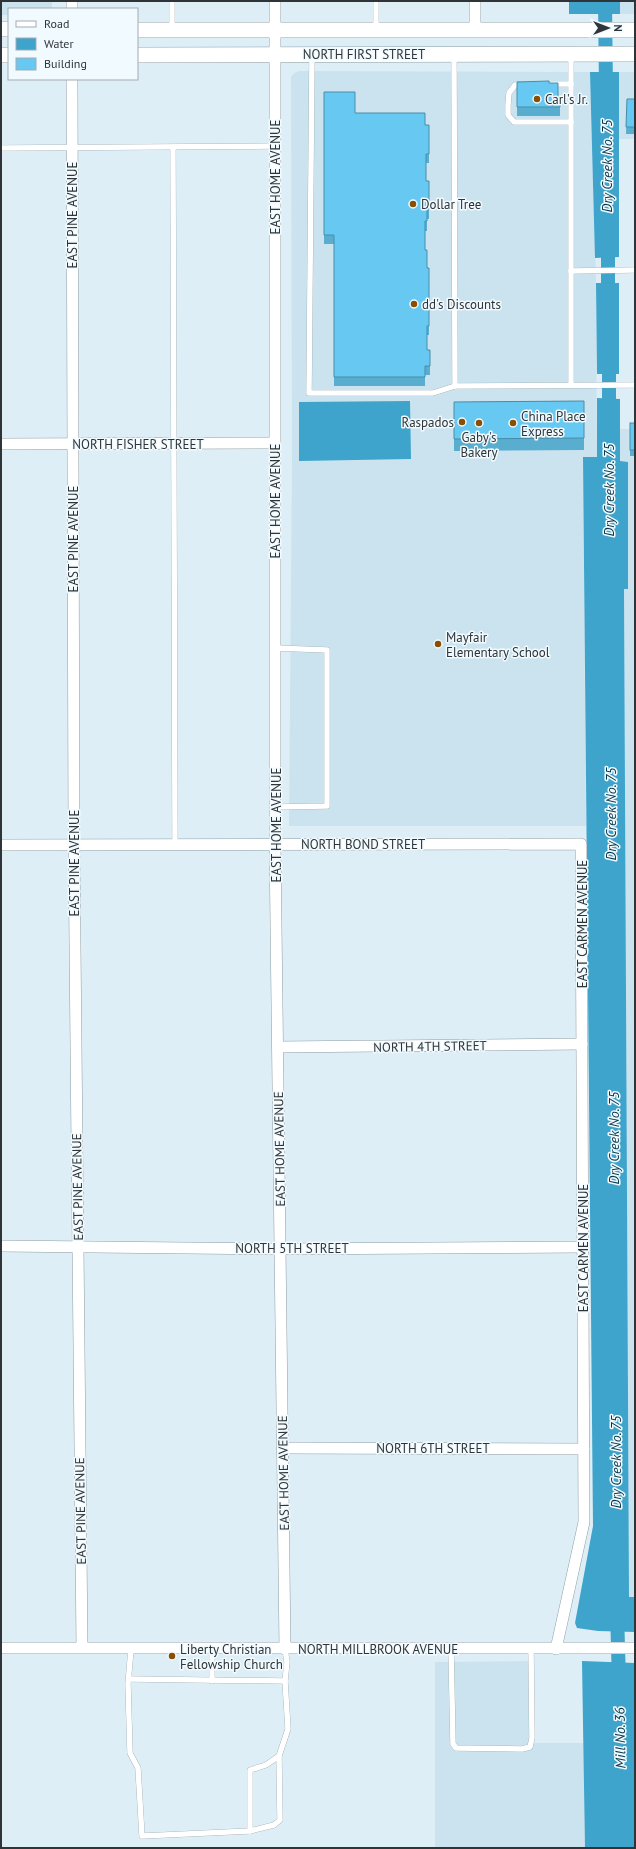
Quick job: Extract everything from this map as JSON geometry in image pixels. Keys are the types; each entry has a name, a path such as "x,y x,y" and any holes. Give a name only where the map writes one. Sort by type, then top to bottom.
{"main road":[{"name":"NORTH FIRST STREET","path":"138,30 629,30"},
{"name":"NORTH FIRST STREET","path":"138,55 454,53 628,54"}],"street":[{"name":"EAST HOME AVENUE","path":"275,1 275,844 285,1649"},
{"path":"476,1 476,30"},
{"name":"EAST PINE AVENUE","path":"72,80 74,845 82,1647"},
{"name":"NORTH FISHER STREET","path":"1,444 275,443"},
{"name":"NORTH BOND STREET","path":"1,845 581,844"},
{"name":"EAST CARMEN AVENUE","path":"556,1649 584,1522 581,844"},
{"name":"NORTH 4TH STREET","path":"278,1047 582,1044"},
{"name":"NORTH 5TH STREET","path":"1,1246 280,1249 583,1247"},
{"name":"NORTH 6TH STREET","path":"283,1448 584,1448"},
{"name":"NORTH MILLBROOK AVENUE","path":"1,1648 635,1648"}],"lane":[{"path":"172,1 172,30"},
{"path":"376,1 376,30"},
{"path":"454,53 455,386"},
{"path":"312,54 309,393 433,393 455,386 635,385"},
{"path":"571,54 571,385"},
{"path":"527,84 515,85 509,93 508,115 510,119 519,123 571,122"},
{"path":"542,84 571,84"},
{"path":"1,148 275,146"},
{"path":"174,147 175,844"},
{"path":"571,271 635,270"},
{"path":"275,648 327,650 327,806 275,807"},
{"path":"131,1649 129,1679 130,1753 138,1768 142,1836 250,1831 274,1826 280,1820 279,1756 288,1729 285,1681 287,1662 285,1649"},
{"path":"212,1649 212,1681"},
{"path":"451,1649 453,1744 456,1748 522,1749 530,1747 532,1738 531,1649"},
{"path":"129,1679 285,1681"},
{"path":"250,1831 250,1770 266,1765 279,1756"}],"shaded area":[{"path":"1,1 52,1 52,8 8,8 8,15 1,15"},
{"path":"620,1 635,1 635,14 620,14"},
{"path":"299,71 590,72 596,283 597,457 583,458 586,826 289,826 292,462 291,77 294,73"},
{"path":"619,72 635,72 635,139 619,139"},
{"path":"620,429 635,429 635,1597 629,1598 624,589 628,588 628,462 620,462"},
{"path":"529,1661 529,1743 584,1743 585,1847 435,1847 435,1662"}],"water":[{"path":"569,1 620,1 620,14 569,14"},
{"path":"590,72 619,72 619,257 595,258"},
{"path":"596,283 619,283 619,374 597,374"},
{"path":"597,398 620,399 620,461 628,462 628,589 624,589 629,1597 635,1597 635,1632 598,1631 577,1628 575,1623 593,1526 583,457 597,457"},
{"path":"410,401 411,459 299,461 299,402"},
{"path":"582,1661 635,1663 635,1848 585,1848"}],"building":[{"name":"Carl's Jr.","path":"549,81 549,83 558,83 560,107 517,107 517,82"},
{"path":"324,92 355,92 355,113 425,113 425,125 429,125 429,154 426,154 426,181 429,181 429,209 427,209 427,221 425,221 425,250 427,250 427,268 429,268 429,326 427,326 427,350 430,350 430,366 425,366 425,377 334,377 334,235 324,235"},
{"path":"627,99 635,99 635,127 626,127"},
{"path":"584,401 584,438 454,439 454,402"},
{"path":"630,423 635,423 635,450 630,450"}],"waterway":[{"name":"Dry Creek No. 75","path":"605,1 606,90"},
{"name":"Dry Creek No. 75","path":"608,239 608,302"},
{"name":"Dry Creek No. 75","path":"609,357 609,418"},
{"name":"Mill No. 36","path":"617,1612 619,1682"}],"place":[{"name":"Carl's Jr.","path":"537,99"},
{"name":"Dollar Tree","path":"413,204"},
{"name":"dd's Discounts","path":"414,304"},
{"name":"Raspados","path":"462,422"},
{"name":"Gaby's Bakery","path":"479,423"},
{"name":"China Place Express","path":"513,423"},
{"name":"Mayfair Elementary School","path":"438,644"},
{"name":"Liberty Christian Fellowship Church","path":"172,1656"}]}
